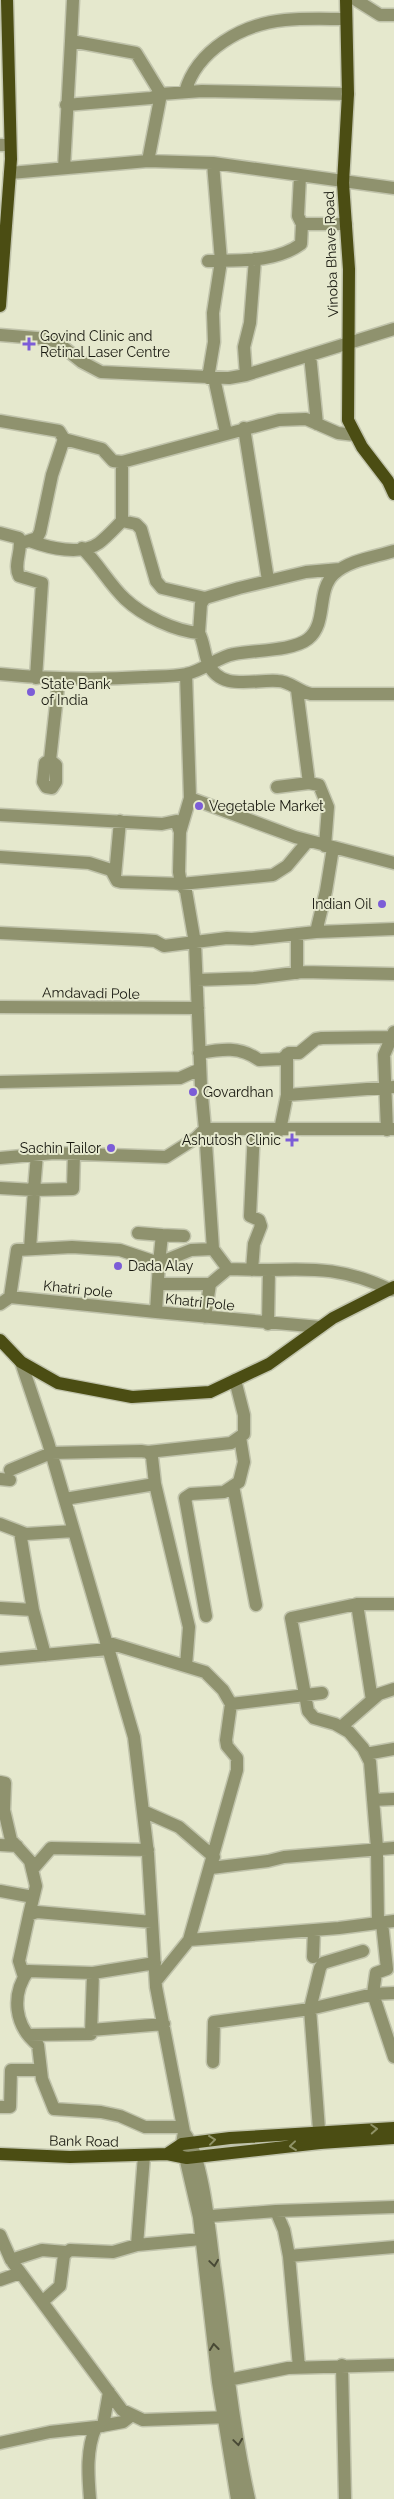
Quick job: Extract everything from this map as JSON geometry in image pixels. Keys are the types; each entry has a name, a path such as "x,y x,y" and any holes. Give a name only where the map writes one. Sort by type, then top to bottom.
{"main road":[{"path":"0,306 4,194 10,173 5,145 4,92 7,0"},
{"name":"Vinoba Bhave Road","path":"346,0 348,94 343,183 349,269 348,420 355,434 388,481 394,494"},
{"path":"0,1340 22,1362 58,1383 132,1397 210,1392 269,1364 333,1318 393,1289"},
{"path":"167,2154 191,2157 320,2137 394,2128"},
{"path":"167,2154 185,2136 394,2138"},
{"name":"Bank Road","path":"0,2154 70,2157 167,2154"}],"street":[{"path":"64,168 73,0"},
{"path":"356,0 380,15 394,15"},
{"path":"185,92 190,76 201,61 224,39 283,20 346,19"},
{"path":"71,41 136,53 161,94 148,161"},
{"path":"66,105 151,98 161,94 185,92 348,94"},
{"path":"10,173 148,161 213,164 343,183 394,188"},
{"path":"213,164 221,260 214,313 211,378 226,433"},
{"path":"208,261 255,258 287,253 301,244 302,224 298,216 300,176"},
{"path":"302,224 346,224"},
{"path":"246,375 244,347 250,323 255,258"},
{"path":"0,336 49,339 58,343 82,362 102,372 211,378 246,375 394,329"},
{"path":"310,355 317,424"},
{"path":"0,421 58,431 64,439 102,449 113,461 122,462 279,420 298,418 338,433 355,434"},
{"path":"244,428 268,580"},
{"path":"26,542 37,538 40,532 52,475 64,439"},
{"path":"0,533 15,535 26,542 54,550 82,548 99,544 122,522 122,462"},
{"path":"122,522 136,524 140,529 156,581 162,588 206,598 268,580 306,572 340,569 350,564 394,551"},
{"path":"26,542 16,571 19,576 42,583 36,678"},
{"path":"82,548 96,562 124,599 144,613 187,632 199,633"},
{"path":"0,674 36,678 99,679 186,674 231,654 294,646 307,640 318,624 326,585 340,569"},
{"path":"206,598 201,604 199,633 209,665 224,680 236,682 280,674 296,690 311,694 394,694"},
{"path":"186,674 190,798 180,832 181,884 186,891 195,943 199,1052 213,1249 228,1269"},
{"path":"50,760 58,678"},
{"path":"296,690 309,783"},
{"path":"277,787 309,783 320,785 328,807 329,847 326,891 316,932"},
{"path":"190,798 308,841 394,863"},
{"path":"0,816 162,824 176,821 180,832"},
{"path":"115,876 120,821"},
{"path":"0,856 89,863 111,870 117,881 121,882 181,884 273,875 287,866 308,841"},
{"path":"0,934 142,940 155,941 164,946 227,938 252,939 316,932 394,929"},
{"path":"296,973 297,934"},
{"path":"197,980 254,978 296,973 394,974"},
{"name":"Amdavadi Pole","path":"0,1007 198,1008"},
{"path":"0,1158 74,1152 166,1157 196,1138 205,1129 391,1129 390,1087 384,1055 392,1034 316,1039 299,1053 287,1054 282,1059 259,1060 246,1051 218,1049 199,1052"},
{"path":"280,1130 287,1095 287,1054"},
{"path":"0,1082 180,1078 200,1069"},
{"path":"287,1095 390,1087"},
{"path":"252,1270 254,1244 261,1226 259,1220 250,1216 254,1130"},
{"path":"0,1188 34,1190 73,1189 74,1152"},
{"path":"30,1249 37,1154"},
{"path":"138,1233 184,1236"},
{"name":"Khatri Pole","path":"162,1235 156,1312 268,1324 320,1327"},
{"path":"5,1300 18,1250 72,1247 120,1250 160,1263 191,1250 213,1249"},
{"path":"158,1284 210,1284 228,1269 308,1269 346,1272 365,1277 393,1289"},
{"path":"268,1324 269,1270"},
{"path":"205,1317 210,1284"},
{"name":"Khatri pole","path":"5,1300 156,1312"},
{"path":"22,1362 52,1453 134,1736 148,1850 156,1981 185,2136 203,2217 229,2417 237,2499"},
{"path":"7,1477 52,1453 148,1452 231,1442 244,1434 244,1415 235,1380"},
{"path":"206,1616 185,1498 191,1494 224,1492 239,1482 244,1462 240,1437"},
{"path":"148,1452 152,1458 155,1484 189,1627 186,1666"},
{"path":"65,1499 155,1484"},
{"path":"233,1486 256,1605"},
{"path":"0,1524 26,1534 74,1531"},
{"path":"20,1532 33,1610 45,1655"},
{"path":"357,1604 372,1700"},
{"path":"394,1604 357,1604 291,1618 308,1711 314,1718 341,1727 349,1732 370,1762 376,1848 385,1922 387,1969 376,1973 373,1994 394,2057"},
{"path":"0,1608 33,1610"},
{"path":"0,1660 107,1645 205,1672 223,1690 231,1704 226,1740 227,1746 237,1758 237,1770 189,1940 156,1981"},
{"path":"341,1727 378,1694 394,1689"},
{"path":"231,1704 322,1693"},
{"path":"366,1754 394,1749"},
{"path":"0,1782 4,1783 4,1810 11,1840 30,1861 36,1886 19,1961 24,1976"},
{"path":"373,1800 394,1799"},
{"path":"143,1811 179,1827 212,1862 268,1861 284,1857 394,1848"},
{"path":"0,1845 17,1846"},
{"path":"32,1870 52,1848 148,1850"},
{"path":"0,1891 33,1897"},
{"path":"29,1915 37,1912 152,1922"},
{"path":"189,1940 385,1922"},
{"path":"313,1957 314,1930"},
{"path":"320,2137 310,2010 320,1968 323,1963 363,1951"},
{"path":"155,1963 93,1973 28,1971 24,1976 15,2007 28,2035 38,2045 41,2070 54,2109 101,2112 120,2116 145,2127 185,2136"},
{"path":"28,2035 91,2034 93,1973"},
{"path":"214,2062 214,2022 310,2010 373,1994 394,1993"},
{"path":"91,2030 164,2024"},
{"path":"0,2107 10,2107 11,2070 41,2070"},
{"path":"137,2245 144,2156"},
{"path":"203,2217 276,2211 394,2207"},
{"path":"276,2211 284,2230 289,2256 298,2368"},
{"path":"203,2217 201,2240 224,2380"},
{"path":"0,2235 11,2260 20,2273 122,2410 143,2420 229,2417"},
{"path":"11,2260 42,2250 113,2252 137,2245 201,2240"},
{"path":"289,2256 394,2246"},
{"path":"42,2302 60,2286 66,2252"},
{"path":"0,2280 20,2273"},
{"path":"224,2380 298,2368 342,2365 394,2365"},
{"path":"342,2365 345,2499"},
{"path":"90,2499 89,2463 91,2439 100,2426 109,2392"},
{"path":"0,2443 50,2432 123,2422 132,2415"},
{"path":"229,2417 249,2499"}],"place":[{"name":"Govind Clinic and Retinal Laser Centre","path":"29,344"},
{"name":"State Bank of India","path":"31,692"},
{"name":"Vegetable Market","path":"199,806"},
{"name":"Indian Oil","path":"382,904"},
{"name":"Govardhan","path":"193,1092"},
{"name":"Ashutosh Clinic","path":"292,1140"},
{"name":"Sachin Tailor","path":"111,1148"},
{"name":"Dada Alay","path":"118,1266"}]}
